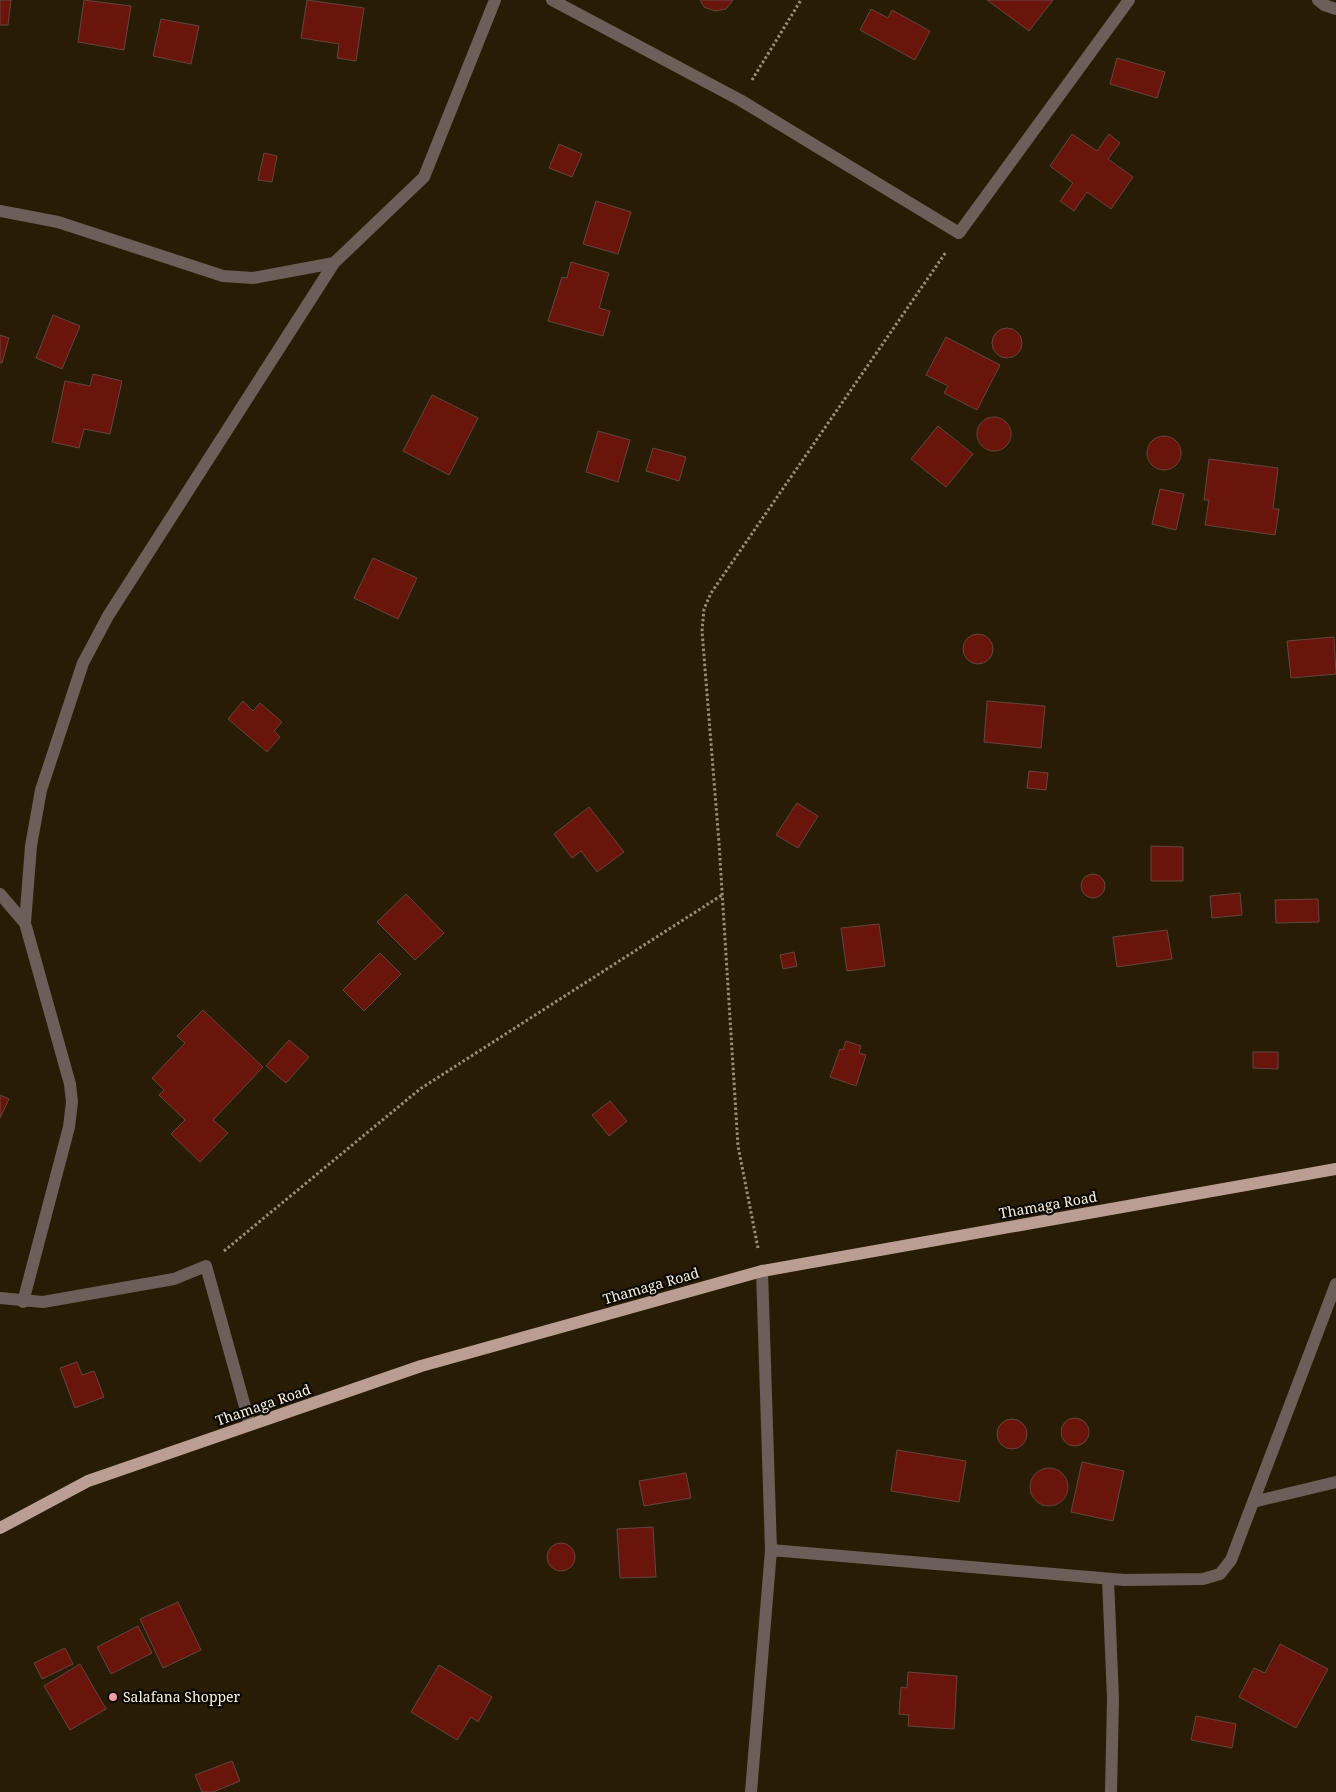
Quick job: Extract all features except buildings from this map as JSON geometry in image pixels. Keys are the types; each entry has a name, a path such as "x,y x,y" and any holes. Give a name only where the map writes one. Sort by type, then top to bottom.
{"main road":[{"name":"Thamaga Road","path":"0,1528 88,1481 421,1366 762,1271 1336,1169"}],"street":[{"path":"24,1302 69,1127 72,1102 70,1084 25,924 31,846 41,790 83,663 108,616 334,263 424,177 495,0"},
{"path":"552,0 740,100 959,233 1129,0"},
{"path":"1318,0 1324,5 1336,9"},
{"path":"0,211 58,222 223,276 253,278 334,263"},
{"path":"0,894 25,924"},
{"path":"0,1298 24,1302 43,1302 174,1279 206,1266 250,1425"},
{"path":"751,1792 771,1550 762,1271"},
{"path":"771,1550 1108,1579 1203,1579 1220,1574 1231,1560 1336,1284"},
{"path":"1253,1502 1336,1482"},
{"path":"1108,1579 1113,1699 1111,1792"}],"path":[{"path":"740,100 801,0"},
{"path":"762,1271 738,1146 723,895 702,631 704,609 711,594 959,233"},
{"path":"206,1266 420,1089 723,895"}],"place":[{"name":"Salafana Shopper","path":"113,1697"}]}
